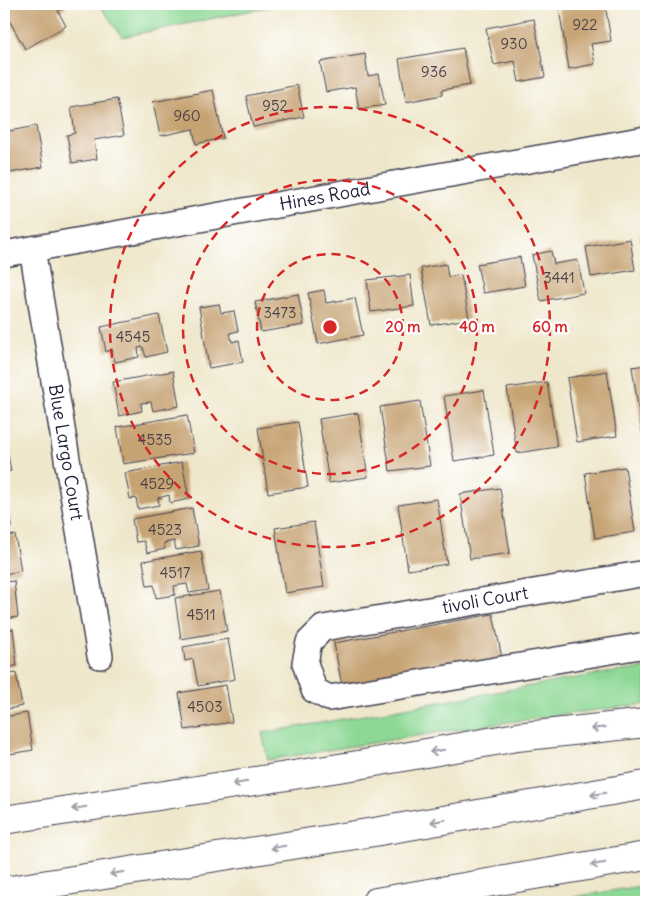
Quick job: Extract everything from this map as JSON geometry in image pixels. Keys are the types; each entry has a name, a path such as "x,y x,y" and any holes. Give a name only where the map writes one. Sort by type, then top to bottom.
{"highway":[{"path":"4,820 358,765 517,737 646,722"},
{"path":"4,891 374,832 646,785"},
{"path":"376,902 646,856"}],"street":[{"name":"Hines Road","path":"4,254 646,139"},
{"name":"Blue Largo Court","path":"32,249 100,656"},
{"name":"tivoli Court","path":"646,573 323,628 309,642 305,663 314,690 328,698 646,645"}],"green space":[{"path":"99,4 283,4 122,37"},
{"path":"646,668 646,704 457,730 268,760 262,733 599,674"},
{"path":"646,885 646,902 544,902"}],"building":[{"path":"4,4 64,4 66,7 58,11 66,26 25,49 4,11"},
{"path":"588,4 605,4 611,41 591,44 595,64 569,69 559,9"},
{"path":"534,19 545,77 519,82 515,61 494,65 486,28"},
{"path":"463,48 470,85 442,90 442,95 406,102 399,59"},
{"path":"365,54 368,76 379,74 385,105 359,109 355,87 326,92 320,62"},
{"path":"297,85 304,117 253,127 246,96"},
{"path":"213,90 223,138 196,144 193,129 160,136 153,102"},
{"path":"117,99 124,135 94,140 97,159 72,163 67,135 75,133 71,107"},
{"path":"36,126 43,167 4,174 4,132"},
{"path":"646,234 646,262 645,262 640,235"},
{"path":"630,239 635,270 591,277 586,247"},
{"path":"551,251 554,264 578,260 584,293 541,301 532,255"},
{"path":"520,257 525,286 483,293 477,264"},
{"path":"446,264 448,277 461,275 469,319 431,325 421,268"},
{"path":"410,275 414,306 371,312 367,280"},
{"path":"324,290 326,303 355,298 363,335 318,344 308,293"},
{"path":"298,294 304,325 261,332 255,302"},
{"path":"219,304 221,313 234,311 238,331 230,333 232,342 239,340 243,362 209,368 199,307"},
{"path":"159,315 167,352 146,357 143,347 138,348 139,357 115,362 112,349 106,352 101,327"},
{"path":"646,365 646,431 642,432 632,367"},
{"path":"173,371 179,406 153,411 151,402 141,403 142,411 119,416 113,382"},
{"path":"607,371 617,436 577,442 567,378"},
{"path":"547,382 557,447 517,453 507,388"},
{"path":"484,390 494,455 454,461 444,396"},
{"path":"420,401 430,466 390,471 380,407"},
{"path":"358,413 368,477 329,483 319,419"},
{"path":"187,415 194,453 123,464 117,427"},
{"path":"298,422 308,487 268,493 258,428"},
{"path":"6,445 11,471 4,472 4,446"},
{"path":"182,462 189,499 170,503 169,495 158,498 159,505 138,509 136,498 130,499 125,473"},
{"path":"625,467 635,532 595,538 585,473"},
{"path":"500,488 510,553 470,559 460,494"},
{"path":"6,491 11,527 4,529 4,492"},
{"path":"437,499 447,564 408,570 398,505"},
{"path":"192,508 199,546 176,550 174,541 164,543 165,549 147,553 144,541 136,542 132,519"},
{"path":"314,522 324,587 285,593 275,528"},
{"path":"15,535 21,571 4,574 4,536"},
{"path":"201,551 208,590 189,593 187,584 174,586 175,595 156,598 154,585 147,586 143,561"},
{"path":"14,581 18,617 4,619 4,582"},
{"path":"643,588 646,588 646,604 645,604"},
{"path":"220,591 227,631 181,639 175,598"},
{"path":"493,614 503,663 343,692 334,643"},
{"path":"13,629 17,666 4,667 4,630"},
{"path":"228,639 235,679 198,686 193,659 185,661 183,647"},
{"path":"16,673 22,706 4,710 4,675"},
{"path":"226,685 232,722 185,730 179,693"},
{"path":"27,713 33,750 4,755 4,717"}]}
